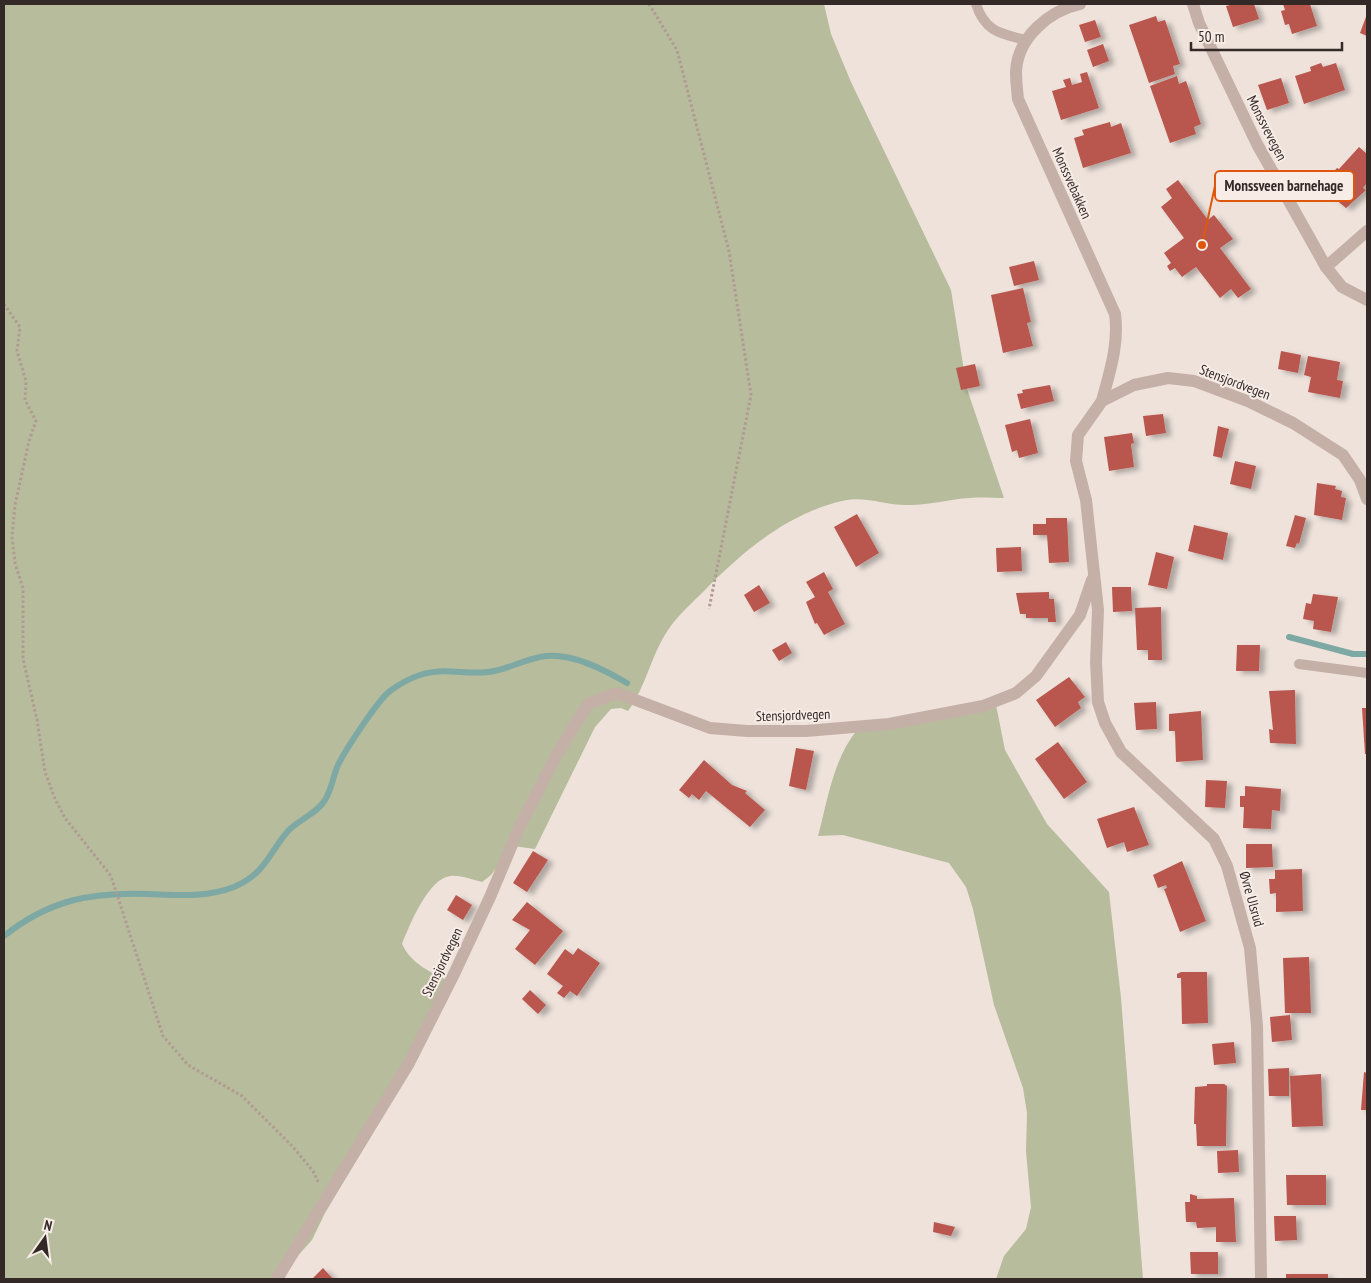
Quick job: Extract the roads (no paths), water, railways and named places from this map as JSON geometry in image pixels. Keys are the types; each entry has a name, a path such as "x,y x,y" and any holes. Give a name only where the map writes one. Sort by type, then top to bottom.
{"street":[{"name":"Monssvebakken","path":"1080,4 1069,6 1044,20 1026,40 1016,70 1018,99 1115,314 1118,333 1102,401"},
{"name":"Monssvevegen","path":"1193,4 1199,23 1256,144 1326,268 1342,287 1367,300"},
{"path":"1326,268 1367,231"},
{"name":"Stensjordvegen","path":"277,1279 409,1063 483,913 519,828 557,754 588,704 618,693 710,728 785,732 889,724 983,706 1016,693 1036,676 1080,615 1094,575 1086,500 1076,461 1078,435 1102,401 1134,385 1168,378 1194,381 1250,402 1293,423 1343,455 1360,480 1367,499"},
{"name":"Øvre Ulsrud","path":"1094,575 1098,610 1096,662 1098,702 1107,730 1121,752 1214,839 1227,866 1250,948 1258,1034 1261,1279"}],"lane":[{"path":"976,4 979,14 996,33 1026,40"},
{"path":"1300,664 1367,673"}],"waterway":[{"path":"1289,637 1353,654 1367,654"},
{"path":"4,936 37,914 54,906 89,897 127,894 181,895 213,893 245,882 266,862 288,831 322,805 342,758 362,725 378,704 390,691 416,676 445,671 488,672 539,657 556,656 578,660 627,683"}],"place":[{"name":"Monssveen barnehage","path":"1202,245"}]}
